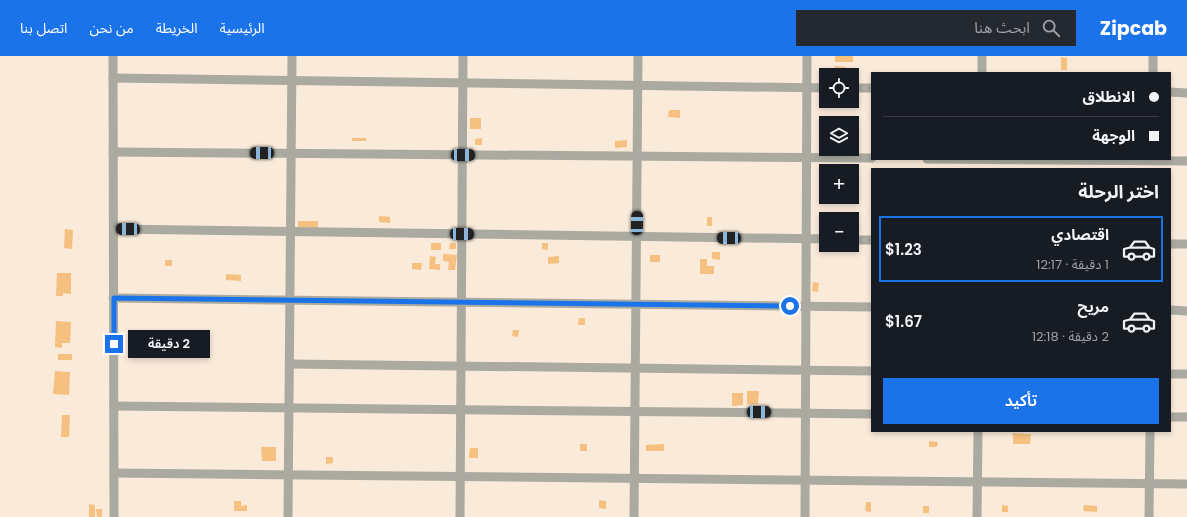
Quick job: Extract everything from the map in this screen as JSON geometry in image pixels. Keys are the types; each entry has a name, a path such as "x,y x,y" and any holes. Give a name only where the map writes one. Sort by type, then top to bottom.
{"street":[{"path":"114,56 114,517"},
{"path":"288,517 292,56"},
{"path":"460,517 464,56"},
{"path":"634,517 638,56"},
{"path":"805,517 807,56"},
{"path":"982,56 982,72"},
{"path":"1153,56 1153,72"},
{"path":"114,78 819,88"},
{"path":"859,88 871,88"},
{"path":"1171,92 1187,93"},
{"path":"114,152 871,158"},
{"path":"1024,160 1152,163 1187,161"},
{"path":"114,229 819,239"},
{"path":"859,240 871,240"},
{"path":"1171,244 1187,244"},
{"path":"114,298 871,307"},
{"path":"1171,310 1187,311"},
{"path":"290,364 871,371"},
{"path":"1171,374 1187,374"},
{"path":"114,406 871,414"},
{"path":"1171,417 1187,417"},
{"path":"977,517 978,432"},
{"path":"1149,517 1150,432"},
{"path":"114,473 1187,484"}],"building":[{"path":"835,56 853,56 853,62 835,62"},
{"path":"1061,57 1067,58 1067,70 1061,70"},
{"path":"835,66 846,67 846,68 835,68"},
{"path":"669,110 680,110 680,118 668,117"},
{"path":"470,118 481,118 481,129 470,129"},
{"path":"352,138 366,138 366,141 352,141"},
{"path":"482,138 482,145 475,145 475,139"},
{"path":"627,140 627,147 615,148 615,141"},
{"path":"379,216 390,217 390,223 379,222"},
{"path":"707,217 712,217 712,226 707,226"},
{"path":"298,221 318,221 318,229 298,229"},
{"path":"65,229 73,230 72,249 64,248"},
{"path":"431,243 441,243 441,250 431,250"},
{"path":"450,243 456,243 456,249 449,249"},
{"path":"542,243 548,243 548,250 542,249"},
{"path":"712,252 720,252 720,260 712,259"},
{"path":"443,254 457,255 455,270 448,270 449,262 443,261"},
{"path":"650,255 660,255 660,262 650,262"},
{"path":"430,256 436,257 435,264 440,264 440,270 429,269"},
{"path":"559,256 559,263 548,264 548,257"},
{"path":"700,259 707,259 707,266 714,266 714,274 700,274"},
{"path":"165,260 172,260 172,266 165,266"},
{"path":"412,263 422,263 421,270 412,269"},
{"path":"57,273 71,273 71,294 63,293 63,296 56,296"},
{"path":"226,274 241,275 241,281 226,280"},
{"path":"813,282 819,283 818,292 812,291"},
{"path":"579,318 585,318 585,325 578,325"},
{"path":"56,321 71,322 70,343 62,343 62,348 55,347"},
{"path":"513,330 519,330 518,337 512,336"},
{"path":"158,332 165,332 165,338 158,338"},
{"path":"58,354 72,354 72,360 58,360"},
{"path":"55,371 70,372 69,395 53,394"},
{"path":"747,391 759,391 758,404 747,404"},
{"path":"732,393 743,393 743,405 732,406"},
{"path":"62,415 70,415 69,437 61,437"},
{"path":"1013,433 1031,434 1030,444 1013,444"},
{"path":"929,441 938,442 937,447 929,447"},
{"path":"580,444 587,444 587,451 580,451"},
{"path":"664,444 664,451 646,451 646,445"},
{"path":"261,447 276,447 276,461 262,461"},
{"path":"470,448 478,448 478,458 469,458"},
{"path":"326,457 333,457 333,463 326,464"},
{"path":"599,500 606,501 606,509 599,508"},
{"path":"234,501 241,501 241,506 247,505 247,511 234,511"},
{"path":"866,502 871,502 871,512 865,511"},
{"path":"89,504 95,505 95,517 89,517"},
{"path":"1002,505 1008,506 1008,512 1002,512"},
{"path":"1084,505 1097,506 1097,512 1083,511"},
{"path":"923,506 929,506 929,513 923,513"},
{"path":"96,509 102,509 102,517 97,517"}],"route":[{"path":"114,344 114,298 790,306"}]}
